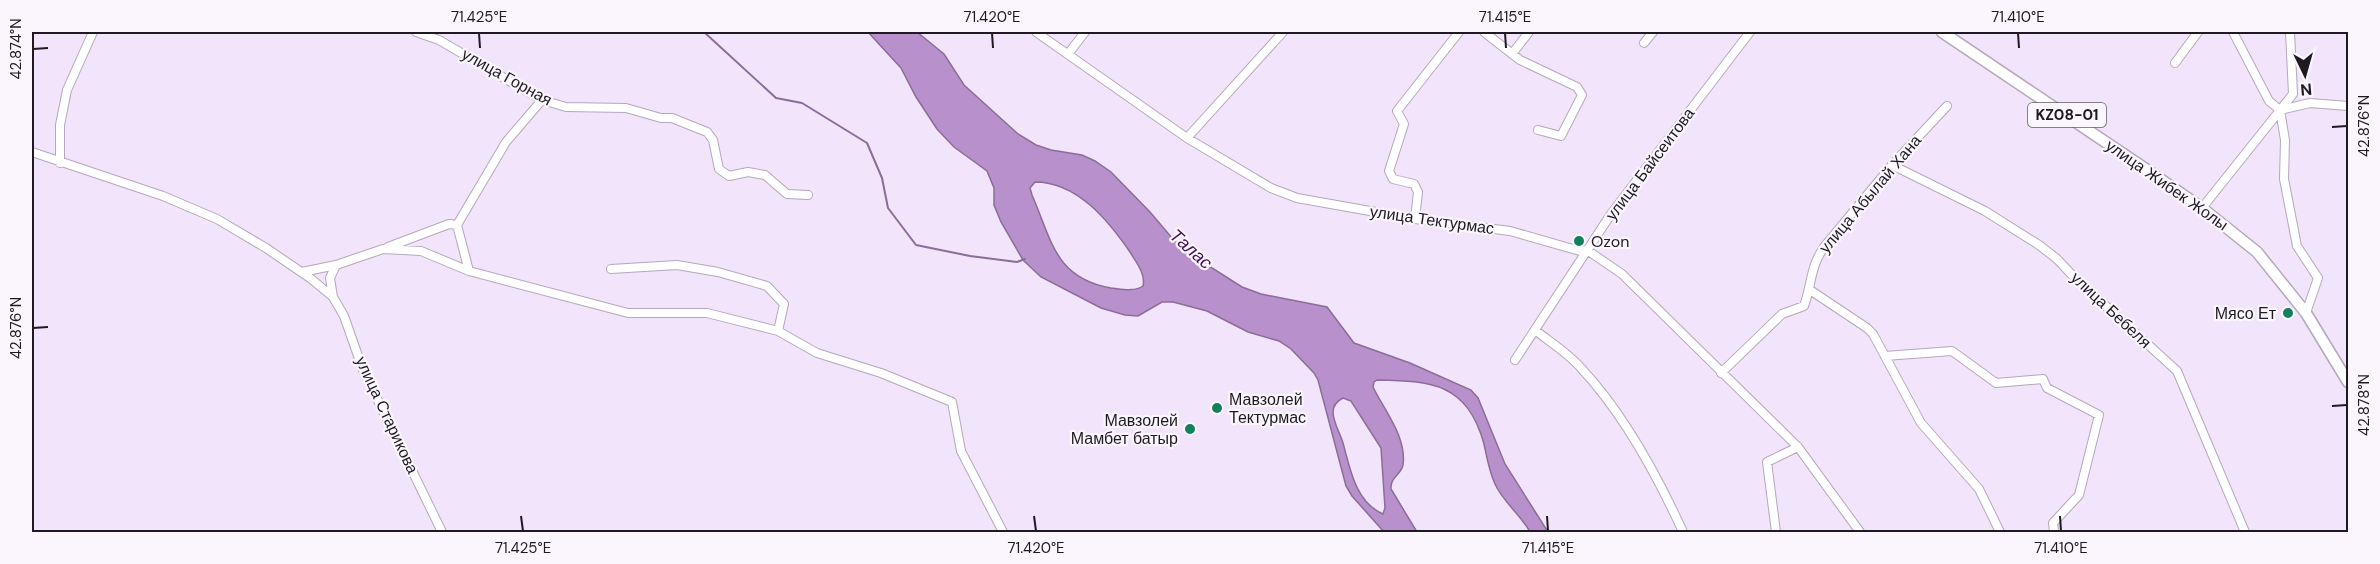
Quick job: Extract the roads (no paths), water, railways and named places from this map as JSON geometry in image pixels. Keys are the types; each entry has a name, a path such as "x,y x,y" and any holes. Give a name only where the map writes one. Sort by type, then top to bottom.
{"main road":[{"name":"улица Жибек Жолы","path":"1942,32 2202,208 2257,252 2306,313 2349,382"}],"street":[{"path":"60,163 60,125 67,90 93,32"},
{"name":"улица Горная","path":"416,32 439,40 542,100 566,107 626,108 661,118 672,118 707,132 713,140 719,169 729,177 748,172 765,175 787,194 808,195"},
{"name":"улица Тектурмас","path":"1036,32 1187,138 1271,188 1297,198 1415,219 1509,231 1580,251 1587,250 1622,274 1798,447 1860,532"},
{"path":"1068,54 1085,32"},
{"path":"1187,138 1283,32"},
{"path":"1415,219 1418,192 1414,184 1393,179 1389,171 1404,124 1397,111 1459,32"},
{"path":"1484,32 1512,54 1577,87 1582,95 1561,136 1538,130"},
{"path":"1512,54 1529,32"},
{"path":"1644,43 1653,32"},
{"name":"улица Байсеитова","path":"1515,360 1611,214 1750,32"},
{"path":"2175,63 2198,32"},
{"path":"2233,32 2270,101 2280,110 2284,140 2284,179 2297,246 2318,278 2306,313"},
{"path":"2202,208 2293,94 2290,32"},
{"path":"469,271 457,225 506,142 542,100"},
{"path":"2280,110 2310,102 2349,106"},
{"name":"улица Абылай Хана","path":"1810,290 1815,260 1892,165 1947,106"},
{"path":"32,152 163,196 217,219 302,272 333,297"},
{"name":"улица Бебеля","path":"1892,165 1985,211 2039,245 2177,371 2243,532"},
{"path":"302,272 336,265 449,224 457,225"},
{"path":"383,249 421,251 469,271 628,313 707,313 778,330 817,353 881,373 952,402 961,451 1003,532"},
{"path":"333,297 330,278 336,265"},
{"path":"611,269 677,265 718,272 767,286 784,304 778,330"},
{"path":"1721,373 1782,314 1804,306 1810,290 1874,334 1922,423 1980,489 2000,532"},
{"name":"улица Старикова","path":"333,297 344,316 363,370 442,532"},
{"path":"1535,330 1580,367 1618,415 1652,471 1683,532"},
{"path":"1885,356 1952,351 1996,383 2043,379 2047,388 2099,415 2079,495 2053,523 2054,532"},
{"path":"1776,532 1767,462 1798,447"}],"waterway":[{"path":"704,32 776,98 802,103 867,143 882,178 888,208 916,245 970,256 1017,262 1025,259"}],"place":[{"name":"Ozon","path":"1579,241"},
{"name":"Мясо Ет","path":"2288,313"},
{"name":"Мавзолей Тектурмас","path":"1217,408"},
{"name":"Мавзолей Мамбет батыр","path":"1190,429"}],"water label":[{"name":"Талас","path":"1191,249"}]}
